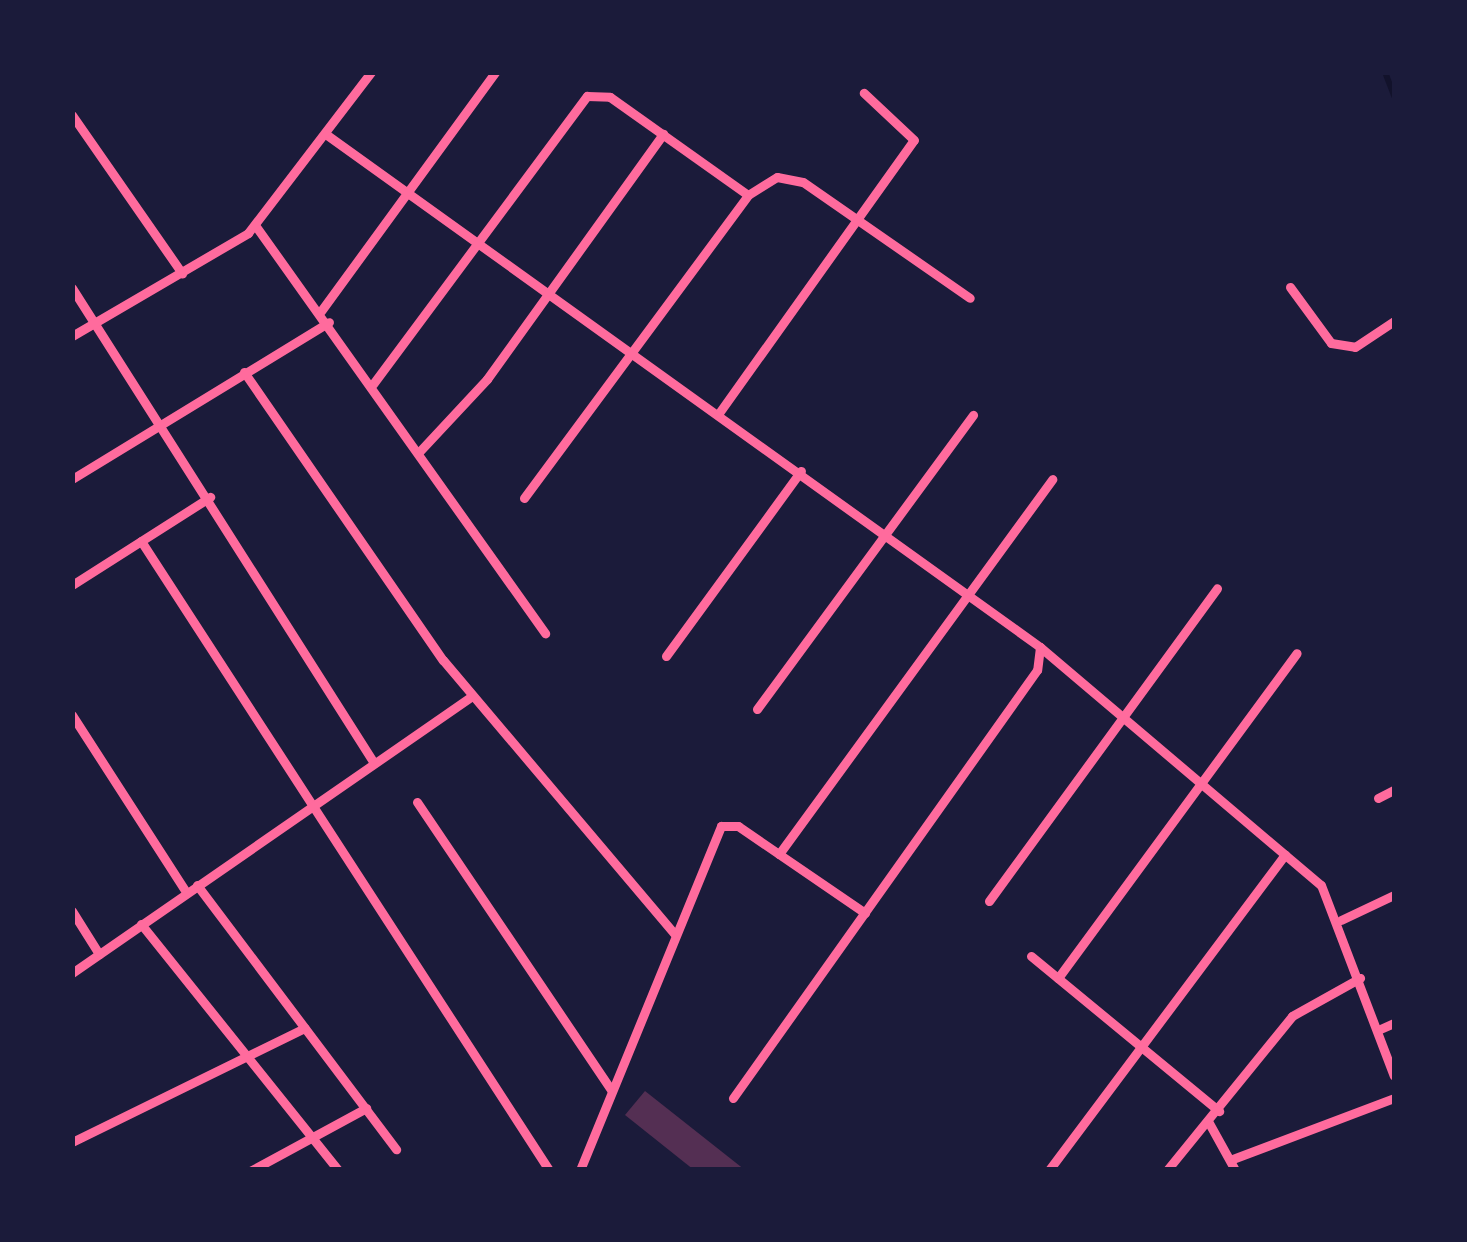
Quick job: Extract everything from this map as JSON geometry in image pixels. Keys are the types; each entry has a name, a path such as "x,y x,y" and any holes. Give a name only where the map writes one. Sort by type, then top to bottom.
{"street":[{"path":"72,336 256,225 371,72"},
{"path":"321,311 411,194 496,72"},
{"path":"719,413 914,140 864,93"},
{"path":"373,384 586,96 610,97 748,194"},
{"path":"72,115 182,273"},
{"path":"327,134 971,592 1207,784 1285,854 1341,920 1394,1076"},
{"path":"419,452 550,292 662,134"},
{"path":"524,498 748,194 788,177 859,219 970,298"},
{"path":"256,225 373,384 544,633"},
{"path":"72,288 162,420 374,763"},
{"path":"1290,288 1330,344 1354,347 1394,321"},
{"path":"72,478 329,322"},
{"path":"244,372 472,696 674,932"},
{"path":"757,709 974,415"},
{"path":"666,656 801,471"},
{"path":"778,854 1052,479"},
{"path":"72,585 210,496"},
{"path":"141,541 548,1170"},
{"path":"988,901 1130,718 1217,588"},
{"path":"733,1098 1037,670 1040,647"},
{"path":"1058,978 1207,784 1297,653"},
{"path":"72,972 472,696"},
{"path":"72,714 186,892"},
{"path":"1378,798 1394,790"},
{"path":"418,802 612,1090"},
{"path":"580,1170 674,932 721,826 778,854 865,913"},
{"path":"1049,1170 1285,854"},
{"path":"197,885 396,1149"},
{"path":"1341,920 1394,895"},
{"path":"72,911 99,954"},
{"path":"141,924 254,1060 338,1170"},
{"path":"1031,956 1219,1111"},
{"path":"1167,1170 1219,1111 1292,1016 1360,978"},
{"path":"1378,1030 1394,1023"},
{"path":"72,1142 254,1060 306,1028"},
{"path":"1209,1123 1233,1165 1394,1098"},
{"path":"252,1170 317,1139 366,1108"}],"building":[{"path":"645,1091 745,1170 694,1170 625,1115"}],"waterway":[{"path":"1385,72 1394,96"}]}
